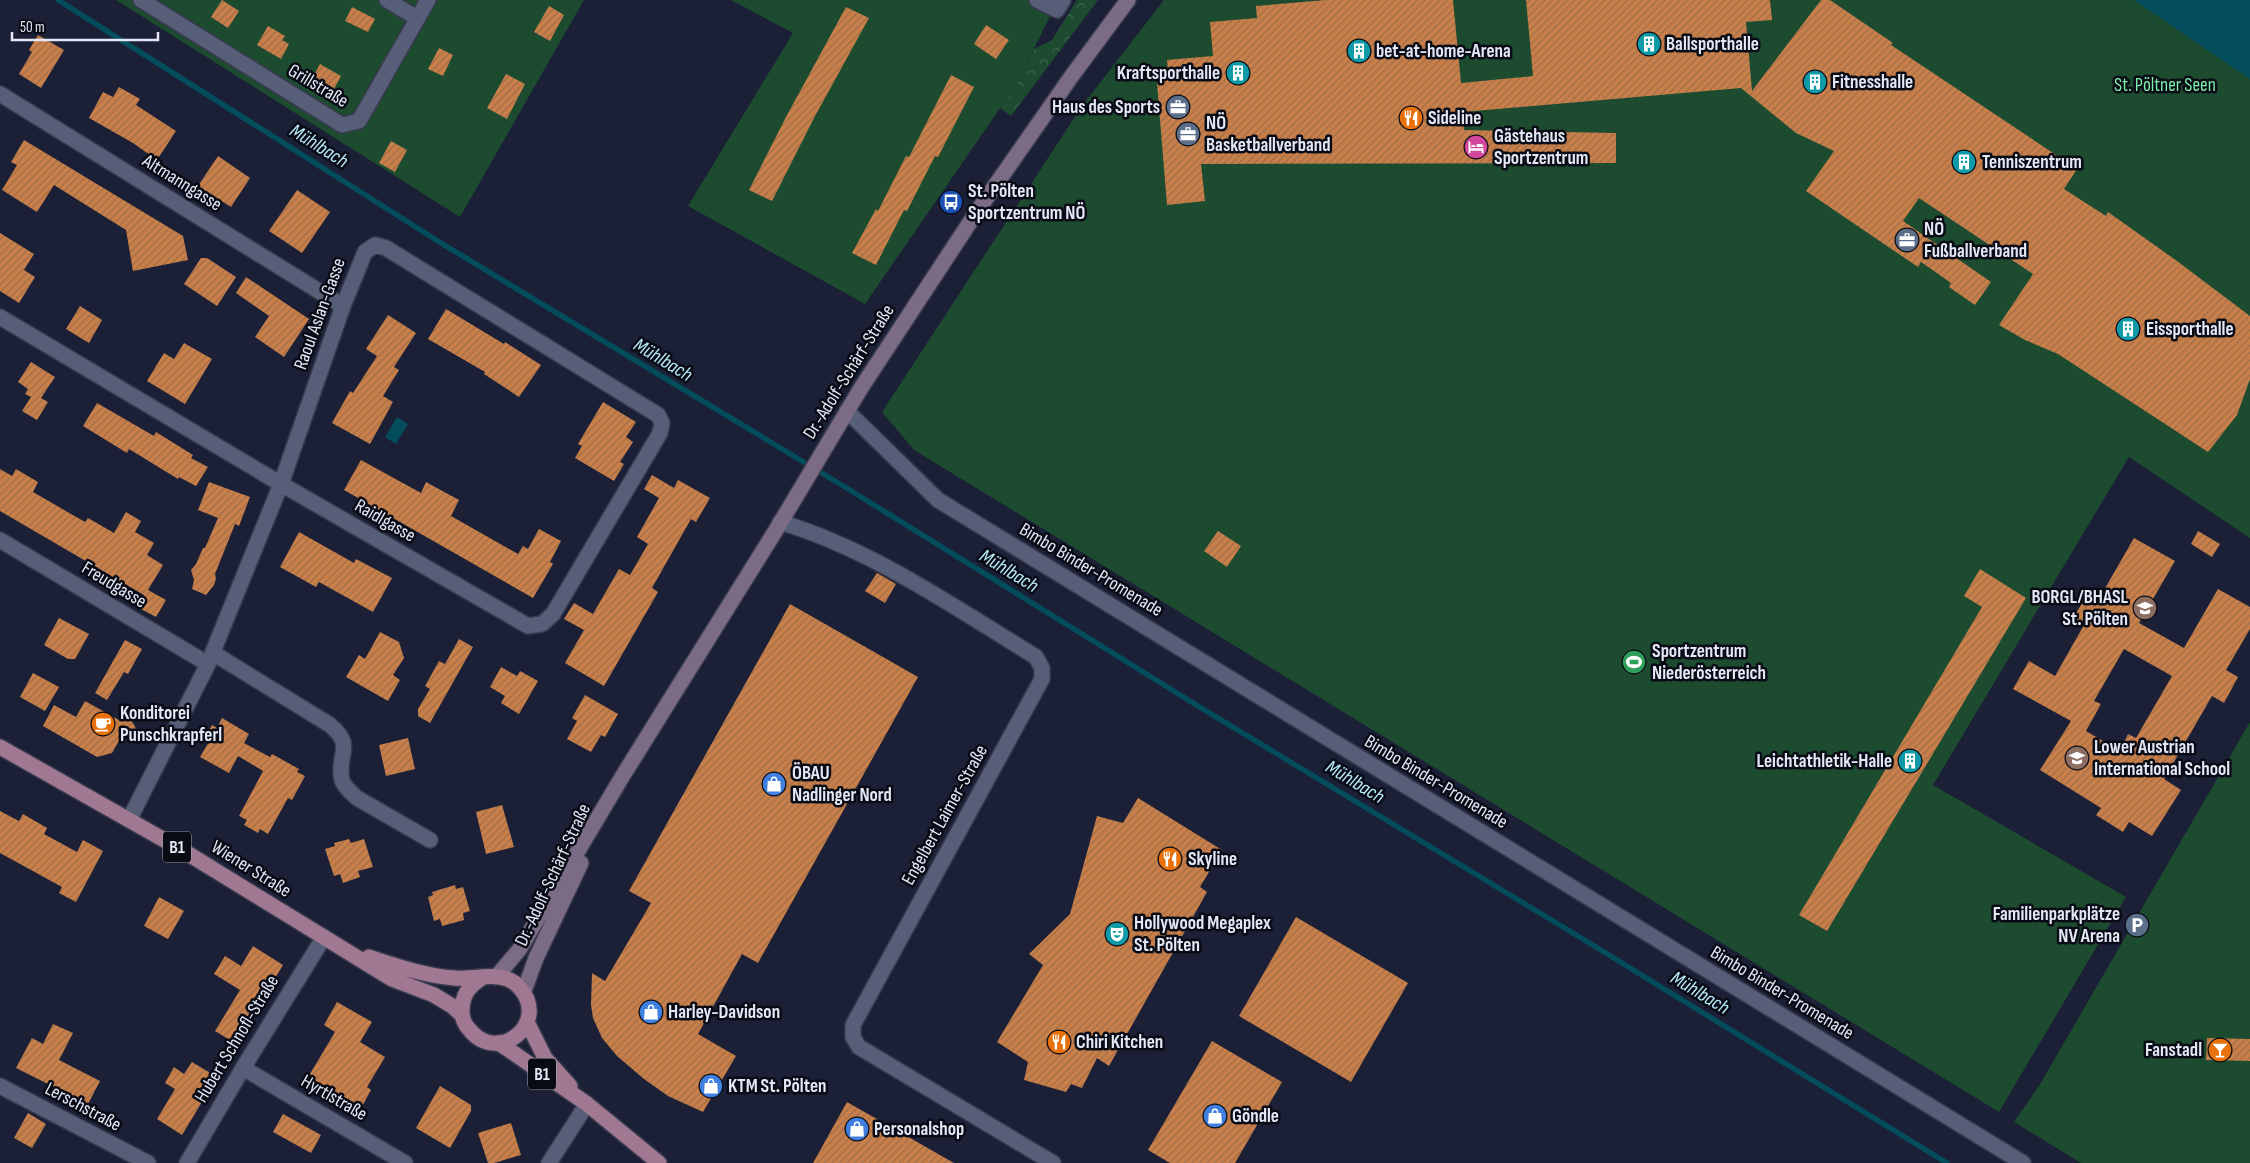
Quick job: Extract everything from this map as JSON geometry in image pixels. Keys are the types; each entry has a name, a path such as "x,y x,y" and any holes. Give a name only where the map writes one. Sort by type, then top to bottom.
{"main road":[{"name":"Wiener Straße","path":"0,747 182,850 350,952"},
{"name":"B1","path":"350,952 397,966 452,978 507,978 524,991 530,1011 527,1022 520,1033 499,1044"},
{"name":"B1","path":"350,952 392,978 434,995 452,1006 462,1015 466,1026 473,1035 486,1043 499,1044 587,1104 659,1163"},
{"path":"462,1015 462,1002 466,992 472,985 490,977"},
{"name":"B1","path":"527,1022 545,1058 587,1104"}],"street":[{"name":"Grillstraße","path":"141,0 342,125 359,121 428,0"},
{"path":"387,0 417,18"},
{"path":"1037,0 1057,10 1063,0"},
{"name":"Dr.-Adolf-Schärf-Straße","path":"490,977 519,950 622,777 827,444 976,213 1070,77 1128,0"},
{"name":"Altmanngasse","path":"0,94 343,306"},
{"name":"Raoul Aslan-Gasse","path":"129,820 210,659 281,484 343,306 365,252 375,245 386,248 658,415"},
{"name":"Raidlgasse","path":"0,317 281,484 528,626 542,624 553,614 660,433 662,424 658,415"},
{"name":"Bimbo Binder-Promenade","path":"847,412 938,500 2023,1163"},
{"name":"Engelbert Laimer-Straße","path":"780,522 872,558 1036,657 1042,668 1042,679 853,1025 852,1036 859,1047 1053,1163"},
{"name":"Freudgasse","path":"0,540 210,659"},
{"path":"210,659 330,725 341,734 344,745 342,781 348,789 357,798 430,840"},
{"name":"Dr.-Adolf-Schärf-Straße","path":"524,991 536,958 622,777"},
{"name":"Hubert Schnofl-Straße","path":"187,1163 324,937"},
{"name":"Hyrtlstraße","path":"243,1068 405,1163"},
{"name":"Lerschstraße","path":"0,1086 148,1163"},
{"path":"549,1163 587,1104"}],"green space":[{"path":"116,0 584,0 460,217"},
{"path":"731,0 1058,0 1016,85 865,304 688,206 793,33"},
{"path":"1077,0 1098,0 1011,116 1000,108 1016,85 1034,49 1052,40"},
{"name":"Sportzentrum Niederösterreich","path":"1164,0 2250,0 2250,538 2129,457 1933,785 2126,897 1999,1112 914,450 882,412 1082,106"},
{"path":"2250,722 2250,1163 2081,1163 2014,1122 2039,1086"}],"water":[{"path":"2134,0 2250,0 2250,79"},
{"path":"397,417 408,424 396,444 385,437"}],"building":[{"path":"222,0 239,11 228,28 211,17"},
{"path":"1326,0 1453,0 1461,83 1533,76 1526,0 1770,0 1772,20 1746,22 1752,91 1821,0 1830,0 1893,43 1891,45 2077,169 2064,189 2106,216 2108,212 2250,316 2250,379 2237,415 2208,452 2058,354 2025,340 1999,325 2033,274 1919,198 1903,221 1991,282 1975,305 1949,287 1951,283 1921,262 1918,267 1806,191 1834,151 1796,133 1741,88 1463,112 1464,130 1616,133 1616,163 1201,164 1205,201 1167,205 1157,83 1163,83 1162,73 1168,71 1167,60 1213,56 1210,22 1257,18 1256,6"},
{"path":"549,6 564,15 550,41 534,32"},
{"path":"352,7 375,19 368,32 345,21"},
{"path":"846,7 869,18 815,116 772,201 749,190"},
{"path":"986,25 1009,40 996,59 974,44"},
{"path":"268,26 285,36 282,40 289,44 281,59 257,45"},
{"path":"38,35 64,50 41,88 19,74 32,52 29,50"},
{"path":"439,48 453,55 443,76 428,69"},
{"path":"320,64 341,76 333,91 312,79"},
{"path":"506,74 525,84 507,119 487,108"},
{"path":"951,75 974,87 938,157 935,156 907,211 904,210 876,265 852,253 876,209 878,211 906,156 909,157"},
{"path":"119,87 140,99 136,105 176,131 157,160 133,143 89,118 103,92 113,97"},
{"path":"24,140 183,236 188,260 133,271 126,230 54,185 37,212 2,190 17,165 11,162"},
{"path":"391,141 407,150 395,172 379,163"},
{"path":"218,156 250,178 231,207 198,186"},
{"path":"297,190 330,212 302,253 269,231"},
{"path":"0,233 34,254 24,270 35,277 19,303 0,291"},
{"path":"201,258 207,258 236,277 217,306 184,284"},
{"path":"246,277 309,319 284,357 255,337 269,316 236,293"},
{"path":"80,306 102,320 89,343 66,329"},
{"path":"446,309 504,344 505,342 541,365 519,397 484,374 485,372 428,339"},
{"path":"388,315 416,333 394,367 399,370 383,396 393,402 370,444 332,423 350,391 353,393 377,356 366,349"},
{"path":"184,343 212,359 185,404 147,381 164,353 174,359"},
{"path":"31,362 55,377 41,398 48,402 37,420 22,411 31,397 25,394 28,389 18,382"},
{"path":"603,402 636,422 626,437 633,442 620,462 624,464 614,481 575,458 582,446 578,444"},
{"path":"97,403 154,436 156,432 193,455 191,458 208,467 196,486 179,477 178,479 129,449 127,453 83,426"},
{"path":"361,460 421,493 426,482 459,500 451,516 518,554 523,546 528,549 539,529 561,541 550,562 553,564 533,598 344,490"},
{"path":"0,469 12,476 16,469 38,482 33,492 85,522 88,518 114,533 126,512 141,521 135,532 154,543 147,555 163,565 148,590 166,600 156,617 137,607 144,595 0,511"},
{"path":"652,475 674,488 678,480 710,498 696,522 691,519 652,588 658,592 604,686 565,663 584,630 564,619 574,603 593,614 619,569 630,575 648,544 637,537 659,498 644,489"},
{"path":"209,482 250,497 239,526 235,524 215,574 214,585 206,595 192,589 194,580 191,570 196,564 203,548 205,548 218,518 198,510"},
{"path":"1218,531 1241,546 1227,567 1204,551"},
{"path":"2198,531 2220,544 2212,557 2191,544"},
{"path":"299,532 354,563 356,559 392,578 373,612 319,582 316,587 280,567"},
{"path":"2134,538 2175,561 2139,623 2184,648 2218,589 2250,607 2250,629 2226,670 2238,677 2224,703 2212,696 2164,779 2181,790 2152,836 2129,822 2123,832 2096,815 2101,808 2040,770 2071,721 2013,689 2029,661 2055,676 2084,625 2073,618 2089,592 2100,597","holes":["2124,649 2172,676 2136,738 2128,734 2120,751 2086,731 2101,704 2094,701"]},
{"name":"Leichtathletik-Halle","path":"1980,569 2026,598 1827,931 1799,915 1982,607 1964,596"},
{"path":"877,573 896,584 885,603 865,591"},
{"name":"ÖBAU Nadlinger Nord","path":"790,604 918,677 758,963 742,954 698,1034 736,1056 703,1112 668,1096 644,1079 617,1056 602,1038 593,1018 591,1005 592,973 605,981 651,903 629,891"},
{"path":"59,618 89,634 75,659 68,659 44,645"},
{"path":"380,632 399,642 404,658 393,675 400,680 388,701 346,677 359,655 365,659"},
{"path":"459,639 473,647 430,723 418,716 418,709 430,689 425,686 439,661 445,664"},
{"path":"125,640 142,649 128,674 124,672 107,700 95,693"},
{"path":"501,667 517,676 520,671 538,681 519,714 501,703 505,696 490,687"},
{"path":"33,673 59,687 45,711 20,697"},
{"path":"585,695 618,714 605,737 601,735 591,752 567,739 577,721 572,718"},
{"name":"Konditorei Punschkrapferl","path":"85,701 119,720 125,709 143,741 124,732 112,753 97,757 43,726 54,705 76,717"},
{"path":"222,718 249,734 244,743 270,757 272,754 299,769 297,772 305,776 292,800 288,798 268,834 260,829 258,833 244,825 247,820 239,816 263,771 238,756 229,773 200,757 210,740 205,737 212,725 217,728"},
{"path":"408,738 415,769 386,776 379,745"},
{"name":"Hollywood Megaplex St. Pölten","path":"1138,798 1222,850 1200,887 1207,892 1109,1066 1097,1058 1082,1088 1071,1084 1066,1092 1024,1080 1028,1062 997,1042 1043,965 1029,954 1070,914 1097,816 1123,823"},
{"path":"502,805 514,847 486,854 476,812"},
{"path":"0,811 19,821 23,814 47,828 44,834 77,852 83,840 103,851 76,902 59,893 62,887 0,853"},
{"path":"349,839 351,843 364,839 373,867 358,871 360,877 343,883 340,874 334,876 325,849 335,846 334,843"},
{"path":"455,885 456,889 463,887 470,911 463,913 464,920 442,926 440,919 434,921 428,897 433,895 432,892"},
{"path":"159,897 184,911 168,939 144,926"},
{"path":"1296,917 1408,983 1351,1082 1239,1016"},
{"path":"253,946 283,965 235,1043 215,1031 240,990 214,974 225,956 241,966"},
{"path":"337,1002 372,1022 360,1042 385,1057 367,1087 371,1090 360,1110 307,1079 335,1032 324,1025"},
{"path":"53,1024 73,1033 59,1060 100,1081 88,1104 16,1068 32,1038 43,1044"},
{"name":"Fanstadl","path":"2207,1038 2250,1039 2250,1061 2206,1060"},
{"name":"Göndle","path":"1212,1041 1282,1082 1235,1163 1170,1163 1148,1150"},
{"path":"192,1062 217,1077 182,1135 157,1119 175,1089 165,1083 174,1067 184,1074"},
{"path":"440,1086 471,1105 471,1111 450,1148 416,1128"},
{"path":"847,1102 954,1163 813,1163"},
{"path":"28,1113 46,1124 32,1148 14,1138"},
{"path":"283,1114 321,1135 311,1153 273,1132"},
{"path":"511,1123 521,1155 488,1163 478,1133"}],"waterway":[{"name":"Mühlbach","path":"58,0 441,243 845,487 1198,706 1596,947 1947,1163"}],"place":[{"name":"Ballsporthalle","path":"1649,44"},
{"name":"bet-at-home-Arena","path":"1359,51"},
{"name":"Kraftsporthalle","path":"1238,73"},
{"name":"Fitnesshalle","path":"1815,82"},
{"name":"Haus des Sports","path":"1178,107"},
{"name":"Sideline","path":"1411,118"},
{"name":"NÖ Basketballverband","path":"1188,134"},
{"name":"Gästehaus Sportzentrum","path":"1476,147"},
{"name":"Tenniszentrum","path":"1964,162"},
{"name":"St. Pölten Sportzentrum NÖ","path":"951,202"},
{"name":"NÖ Fußballverband","path":"1907,240"},
{"name":"Eissporthalle","path":"2128,329"},
{"name":"BORGL/BHASL St. Pölten","path":"2145,608"},
{"name":"Sportzentrum Niederösterreich","path":"1634,662"},
{"name":"Konditorei Punschkrapferl","path":"103,724"},
{"name":"Lower Austrian International School","path":"2077,758"},
{"name":"Leichtathletik-Halle","path":"1910,761"},
{"name":"ÖBAU Nadlinger Nord","path":"774,784"},
{"name":"Skyline","path":"1170,859"},
{"name":"Familienparkplätze NV Arena","path":"2137,925"},
{"name":"Hollywood Megaplex St. Pölten","path":"1117,934"},
{"name":"Harley-Davidson","path":"651,1012"},
{"name":"Chiri Kitchen","path":"1059,1042"},
{"name":"Fanstadl","path":"2220,1050"},
{"name":"KTM St. Pölten","path":"711,1086"},
{"name":"Göndle","path":"1215,1116"},
{"name":"Personalshop","path":"857,1129"}],"park label":[{"name":"St. Pöltner Seen","path":"2165,85"}]}
